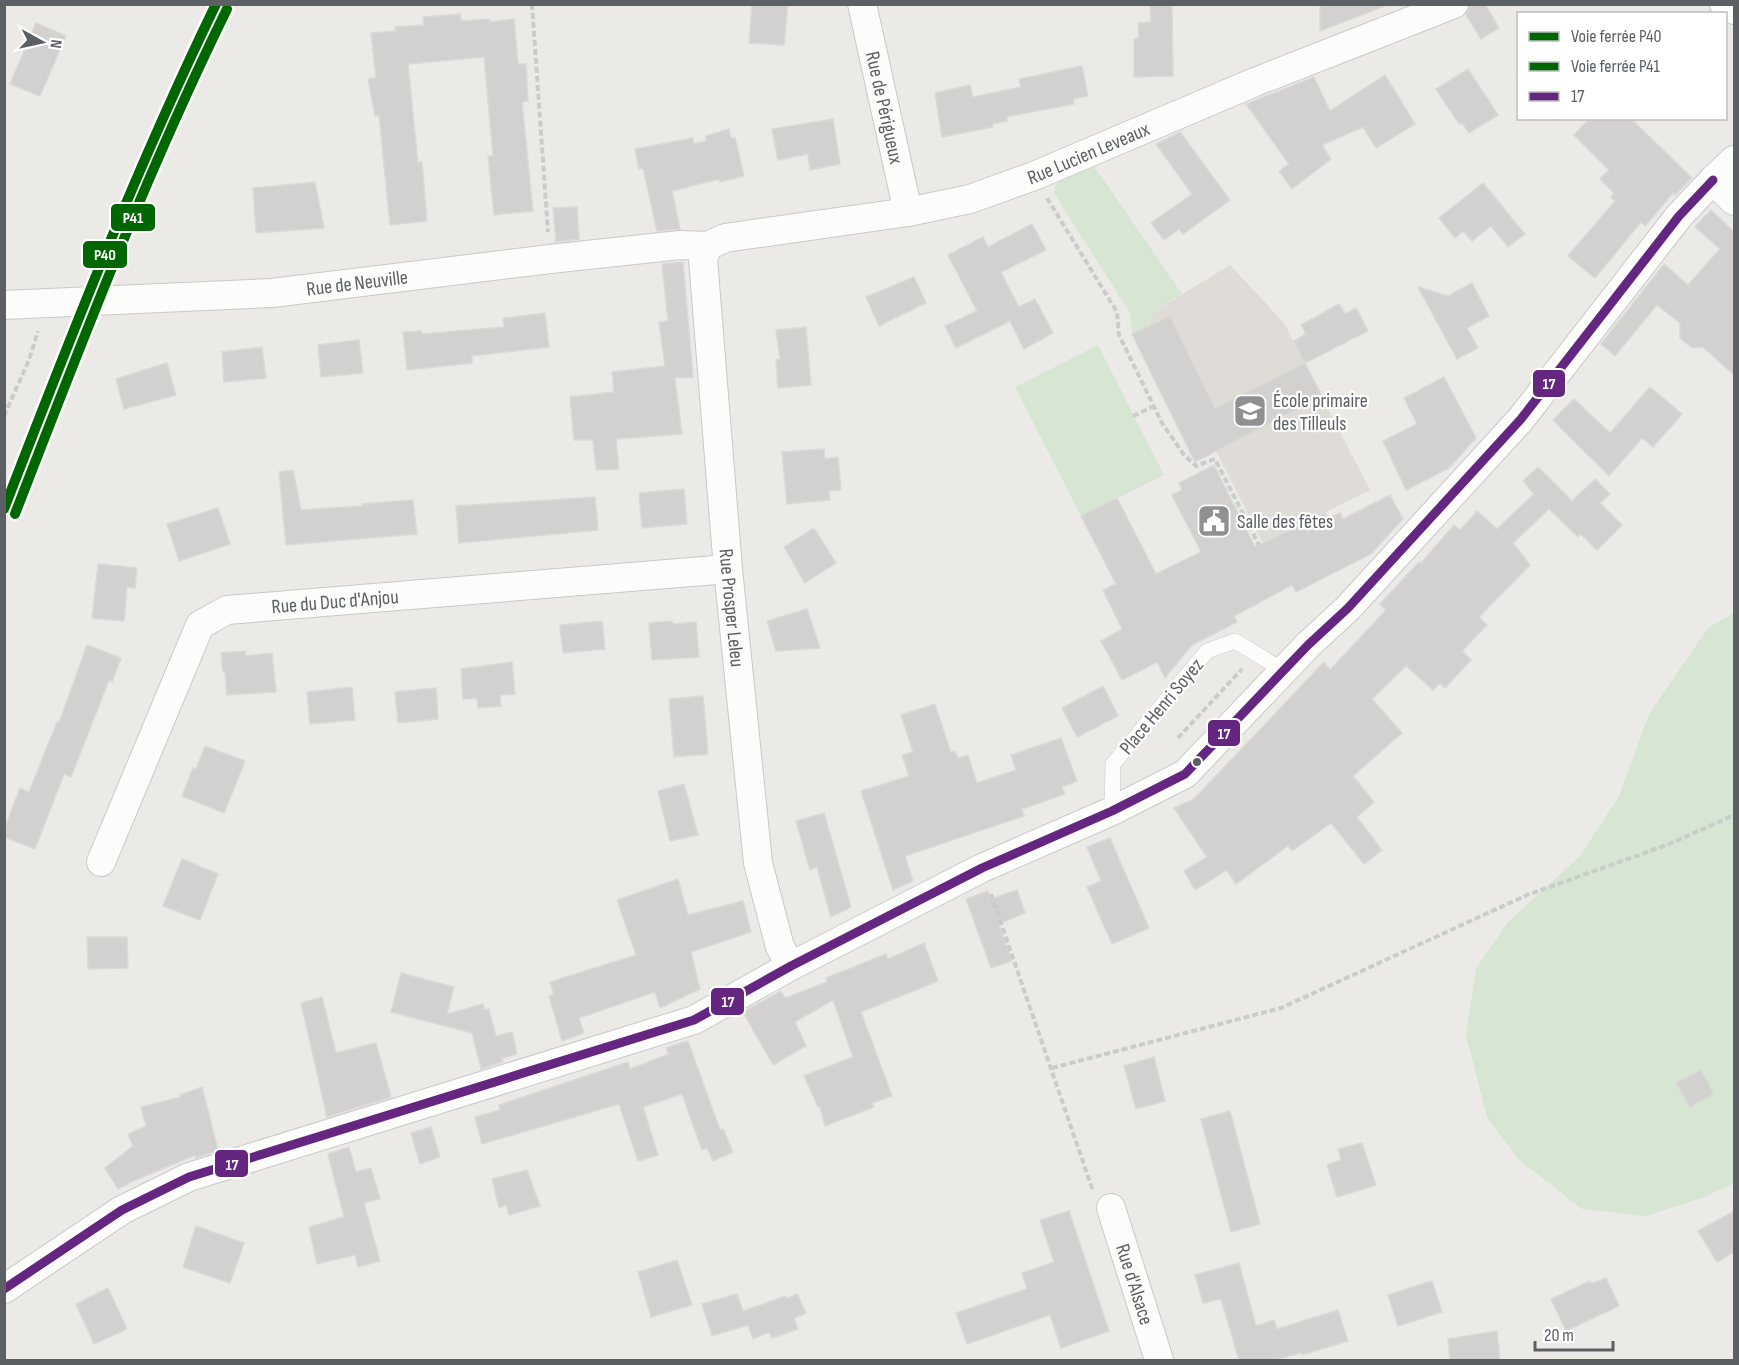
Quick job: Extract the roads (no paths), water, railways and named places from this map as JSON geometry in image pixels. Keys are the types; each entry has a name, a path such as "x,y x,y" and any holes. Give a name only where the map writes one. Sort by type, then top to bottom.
{"street":[{"name":"Rue de Périgueux","path":"862,4 908,212"},
{"name":"Rue Lucien Leveaux","path":"708,246 725,238 908,212 970,199 1034,176 1255,82 1454,4"},
{"path":"1724,4 1734,10"},
{"path":"4,1290 122,1210 189,1177 694,1020 791,966 982,868 1113,811 1185,774 1348,608 1521,419 1679,216 1734,160"},
{"path":"1713,180 1734,201"},
{"name":"Rue de Neuville","path":"4,305 272,293 550,259 680,245 708,246"},
{"name":"Rue Prosper Leleu","path":"708,246 703,259 728,569 758,863 780,947 791,966"},
{"name":"Rue du Duc d'Anjou","path":"101,862 200,625 227,610 728,569"},
{"name":"Rue d'Alsace","path":"1111,1208 1159,1360"}],"lane":[{"name":"Place Henri Soyez","path":"1113,811 1113,764 1207,651 1235,641 1284,671"}],"rail line":[{"name":"P40","path":"4,509 131,191 216,4"},
{"name":"P41","path":"15,514 142,196 227,9"}],"place":[{"name":"École primaire des Tilleuls","path":"1250,411"},
{"name":"Salle des fêtes","path":"1214,521"}]}
